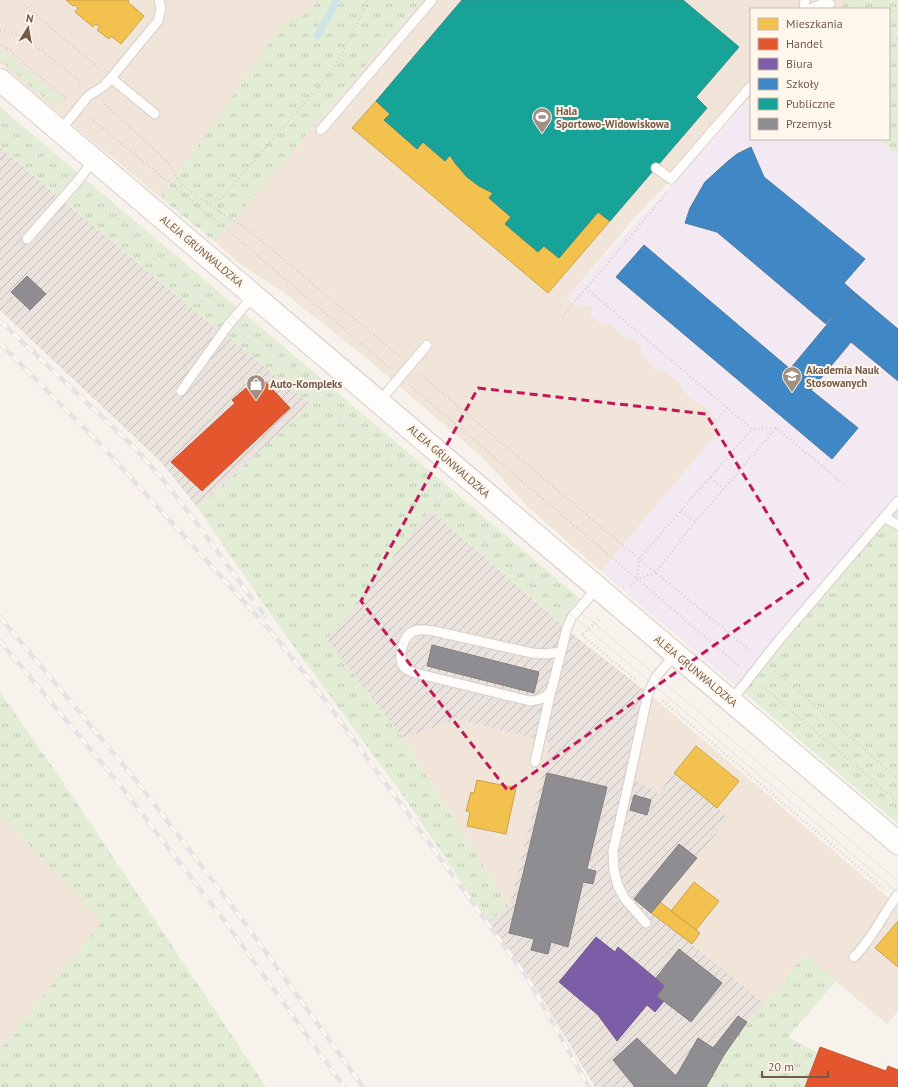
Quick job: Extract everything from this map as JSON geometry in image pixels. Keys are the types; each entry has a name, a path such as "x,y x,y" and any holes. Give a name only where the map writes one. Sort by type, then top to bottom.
{"main road":[{"name":"ALEJA GRUNWALDZKA","path":"0,80 898,843"}],"lane":[{"path":"60,131 93,93 104,86 158,21 161,8 159,0"},
{"path":"321,130 432,0"},
{"path":"812,8 822,4 830,4 822,0"},
{"path":"111,78 155,114"},
{"path":"656,168 671,180 750,87"},
{"path":"27,239 94,160"},
{"path":"181,391 229,324 254,295"},
{"path":"379,402 427,345"},
{"path":"731,701 762,660 898,500"},
{"path":"884,517 898,525"},
{"path":"535,762 560,652 567,628 572,617 597,588"},
{"path":"552,688 549,694 544,698 530,701 415,673 406,670 403,665 401,660 403,647 408,636 413,631 421,629 532,653 545,654 560,652"},
{"path":"646,923 625,899 618,886 614,871 613,851 649,690 656,677 675,654"},
{"path":"854,957 882,920 896,897"}],"path":[{"path":"219,212 221,199 326,78 339,60 368,0"},
{"path":"24,5 102,70"},
{"path":"0,30 23,36 93,93 167,161 182,185 219,212 246,228 403,360"},
{"path":"0,45 3,45 78,109 219,223 898,802"},
{"path":"562,318 664,198"},
{"path":"206,202 221,199"},
{"path":"586,288 752,429 776,428 845,485"},
{"path":"415,370 655,573 762,660 898,779"},
{"path":"714,424 727,408"},
{"path":"637,579 655,573 695,522 776,428"},
{"path":"637,579 639,559 680,511 711,478 752,429"},
{"path":"711,478 724,489"},
{"path":"680,511 695,522"},
{"path":"582,635 888,892 896,897"}],"highlighted area":[{"path":"478,388 706,414 808,579 508,791 361,601"}],"shaded area":[{"path":"0,0 318,0 312,8 298,18 284,22 161,198 0,64"},
{"path":"421,0 846,0 841,8 750,8 750,98 637,215 567,298 580,304 593,307 591,315 599,322 611,325 626,338 636,340 640,345 643,355 655,369 663,371 679,381 682,388 690,398 705,406 718,420 720,430 601,571 528,507 483,458 371,362 282,291 240,264 215,242"},
{"name":"Akademia Nauk Stosowanych","path":"750,99 750,140 879,140 898,155 898,501 740,689 601,571 720,430 714,424 717,420 705,406 690,398 682,388 679,381 663,371 655,369 643,355 640,345 636,340 626,338 611,325 599,322 590,315 592,307 580,304 576,307 567,298"},
{"path":"0,147 213,326 310,404 198,508 161,462 0,310"},
{"path":"430,510 581,641 648,693 630,777 658,793 674,773 729,818 660,902 700,933 692,944 765,1004 747,1022 724,1055 706,1087 595,1087 529,976 488,921 509,907 550,742 458,719 403,738 327,640"},
{"path":"648,693 898,906 898,1011 887,1024 804,955 765,1004 692,944 700,934 660,902 729,818 674,773 658,793 630,777"},
{"path":"458,719 551,742 509,907 403,738"},
{"path":"0,814 102,921 0,1050"}],"green space":[{"path":"318,0 421,0 215,242 161,198 284,22 303,15 311,9"},
{"path":"846,0 898,0 898,155 879,140 890,140 890,8 841,8"},
{"path":"0,49 65,102 55,102 46,99 0,60"},
{"path":"0,107 584,602 567,628 430,510 327,640 403,738 509,907 488,921 402,794 278,625 198,508 310,404 213,326 0,147"},
{"path":"898,501 898,824 740,689"},
{"path":"0,692 71,794 266,1087 0,1087 0,1050 102,921 0,814"},
{"path":"804,955 836,981 788,1037 818,1053 805,1087 706,1087 724,1055 747,1022 765,1004"}],"building: Mieszkania":[{"path":"66,0 127,0 144,16 121,44 111,36 109,39 97,30 100,27 96,24 93,27 75,12 78,8 75,5 73,6"},
{"path":"376,101 390,114 384,120 417,149 423,142 445,161 450,155 467,177 479,186 493,193 489,198 511,217 505,224 538,252 544,246 559,258 598,212 610,221 548,293 352,128"},
{"path":"696,746 739,781 717,808 674,773"},
{"path":"477,780 516,788 506,834 467,826 470,812 466,811 471,792 474,793"},
{"path":"694,882 719,901 696,930 671,911"},
{"path":"660,902 700,933 692,944 651,913"},
{"path":"898,921 898,967 875,948"}],"building: Handel":[{"path":"262,378 290,408 202,491 171,462 235,403 232,400 246,388 248,391"},
{"path":"820,1047 886,1071 888,1066 898,1070 898,1087 805,1087"}],"building: Biura":[{"path":"596,937 615,952 618,947 665,986 657,996 664,1001 655,1012 647,1005 617,1041 598,1015 559,982"}],"building: Szkoły":[{"path":"751,147 764,177 865,259 844,283 854,292 826,324 717,232 685,223 690,208 705,182 737,154"},
{"path":"644,245 790,369 854,292 898,329 898,381 851,342 811,390 858,428 832,459 616,277"}],"building: Publiczne":[{"name":"Hala Sportowo-Widowiskowa","path":"462,0 683,0 739,47 696,97 707,108 610,221 598,212 559,258 544,246 538,252 505,224 511,217 489,198 493,193 479,186 467,177 450,155 445,161 423,142 417,149 384,120 390,114 376,101"}],"building: Przemysł":[{"path":"27,276 46,294 30,310 11,292"},
{"path":"432,645 539,672 534,693 427,666"},
{"path":"547,773 607,787 587,869 596,871 593,884 583,882 568,947 551,942 548,954 531,950 534,939 509,933"},
{"path":"634,795 651,800 647,815 630,810"},
{"path":"679,844 697,858 651,913 634,899"},
{"path":"679,949 722,983 691,1022 657,996 665,986 656,978"},
{"path":"738,1016 747,1022 724,1055 713,1048"},
{"path":"637,1038 676,1076 698,1038 724,1055 706,1087 635,1087 613,1060"}],"waterway":[{"path":"317,36 337,0"}],"tram line":[{"path":"0,119 898,881"},
{"path":"129,234 165,269 898,893"}],"railway":[{"path":"0,321 130,443 160,476 265,616"},
{"path":"0,343 102,446 268,628 314,685 526,976 589,1087"},
{"path":"0,617 135,779 242,919 363,1087"},
{"path":"0,641 116,780 226,923 344,1087"}],"place":[{"name":"Hala Sportowo-Widowiskowa","path":"542,134"},
{"name":"Akademia Nauk Stosowanych","path":"792,393"},
{"name":"Auto-Kompleks","path":"256,401"}]}
